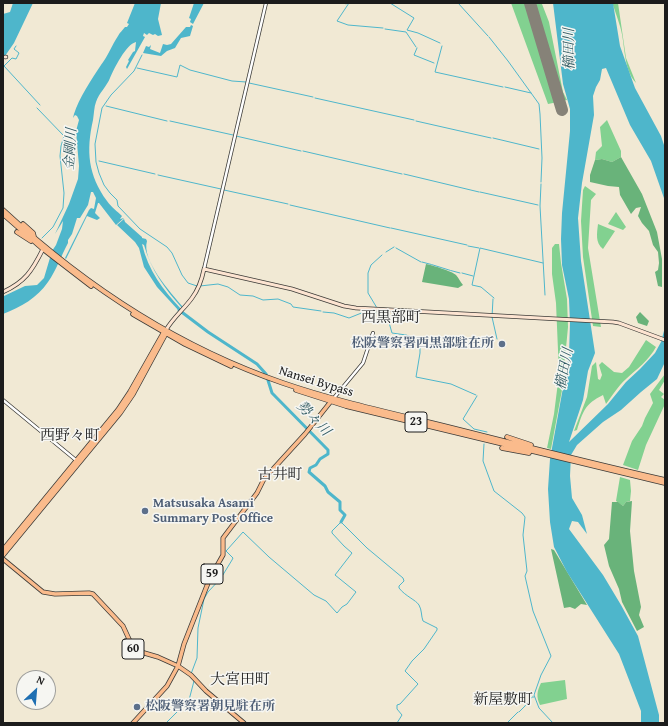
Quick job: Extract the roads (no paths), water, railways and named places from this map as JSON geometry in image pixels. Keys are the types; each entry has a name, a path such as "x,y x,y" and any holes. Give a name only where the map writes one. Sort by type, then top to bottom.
{"highway":[{"name":"Nansei Bypass","path":"3,210 34,240"},
{"name":"Nansei Bypass","path":"3,214 85,280 130,310 165,332 255,374 332,400 541,452 665,480"},
{"path":"17,232 30,241 34,240 33,233 23,224"},
{"path":"3,555 118,410 165,332"},
{"path":"507,437 532,446 541,452"},
{"path":"502,448 517,451 541,452"},
{"path":"3,550 78,461"},
{"name":"Nansei Bypass","path":"638,475 665,483"}],"main road":[{"path":"3,292 23,280 46,250"},
{"path":"165,332 199,286 204,269 298,291 344,306 619,323 665,340"},
{"name":"59","path":"133,723 167,686 178,666 184,644 210,578 223,555 223,538 256,493 264,479 305,434 332,400"},
{"name":"60","path":"3,559 40,590 46,593 93,594 123,626 134,650 158,657 178,666 195,679 244,723"}],"street":[{"path":"204,269 266,3"},
{"path":"332,400 363,363 373,333"},
{"path":"3,400 78,461"}],"water":[{"path":"13,3 33,3 14,43 5,56 3,54 3,14 10,12"},
{"path":"135,3 161,3 158,19 162,35 158,36 149,33 147,35 144,33 143,36 145,37 127,69 126,67 129,61 128,60 135,51 136,42 128,47 117,63 94,108 89,152 92,172 96,182 107,201 122,216 120,219 124,218 116,225 98,203 95,213 100,218 97,220 87,216 66,259 65,258 89,210 91,208 94,209 96,198 93,192 91,192 88,205 80,218 77,218 68,243 51,278 44,288 28,301 3,314 4,296 25,286 37,285 44,278 52,251 62,229 63,221 55,234 69,204 78,179 79,166 76,131 79,120 75,115 73,118 74,114 93,77 119,35 129,24 127,23"},
{"path":"194,3 204,3 193,24 190,22 191,19 189,18"},
{"name":"櫛田川","path":"553,3 613,3 620,46 635,88 661,136 665,148 665,201 651,161 630,125 606,68 602,69 600,80 593,96 594,115 582,183 578,218 581,261 595,353 588,371 583,400 569,442 608,404 626,382 655,353 661,342 665,327 665,362 657,379 621,410 603,422 577,445 571,455 570,476 572,498 582,515 587,534 578,522 572,521 569,529 603,575 638,636 659,715 659,723 641,723 641,711 619,654 567,572 554,547 550,522 548,489 550,459 569,355 570,323 569,299 562,265 561,239 570,131 570,109 563,84"},
{"path":"191,25 193,26 190,36 181,38 175,48 167,51 161,56 143,53 146,46 149,47 151,45 150,49 160,53 163,44 171,44 186,27 190,27"},
{"path":"124,219 125,222 142,238 146,239 148,257 144,245 142,244 152,271 162,287 181,309 179,311 157,287 144,267 139,248 135,242 117,225"},
{"path":"148,257 158,276 183,307 182,308 159,279"}],"waterway":[{"path":"349,3 337,21 348,25 383,28"},
{"path":"390,3 414,18 407,30 418,33 440,43"},
{"path":"458,3 488,36"},
{"path":"385,29 406,32 416,47"},
{"path":"489,37 539,104 542,158 541,182"},
{"path":"16,46 14,49 19,53 16,59 12,58 4,66 40,105"},
{"path":"442,46 435,72 503,87"},
{"path":"417,48 414,55 434,63"},
{"path":"142,55 134,71 111,95 102,108 95,144 96,162 104,185 117,200 118,206 140,229 167,247 172,253 182,275 188,283 197,286"},
{"path":"137,68 177,77 180,65 190,70 232,81 246,82"},
{"path":"249,83 313,97"},
{"path":"505,87 531,93"},
{"path":"315,98 414,120"},
{"path":"106,106 167,121"},
{"name":"金剛川","path":"37,108 64,136 60,156 64,193 63,208 53,227 42,238"},
{"path":"170,121 233,135"},
{"path":"416,121 491,138"},
{"path":"236,136 301,151"},
{"path":"493,138 539,149"},
{"path":"303,151 402,174"},
{"path":"99,161 155,174"},
{"path":"404,174 479,192"},
{"path":"158,175 221,189"},
{"path":"541,184 540,206 545,295"},
{"path":"224,190 288,204"},
{"path":"480,192 538,205"},
{"path":"290,205 390,228"},
{"path":"391,228 467,245"},
{"path":"468,246 479,248"},
{"path":"386,252 394,247"},
{"path":"396,248 421,262"},
{"path":"494,298 481,287 472,285 480,248 543,263"},
{"path":"377,308 368,293 368,273 371,265 382,255"},
{"path":"422,262 460,273"},
{"path":"462,273 473,276"},
{"path":"200,286 218,284 228,287 240,295 253,296 263,300 278,299 291,304 293,307 321,311"},
{"path":"493,299 492,317 497,339"},
{"name":"勢々川","path":"179,310 208,332 257,364 266,374 272,393 328,450 328,454 320,459 316,465 310,468 309,472 340,502 340,510 345,515 341,522"},
{"path":"323,312 334,313 349,318 369,310"},
{"path":"379,311 382,316 388,319 392,333 406,335 422,340 416,377 451,384 476,395"},
{"path":"372,312 376,313"},
{"path":"477,396 463,419 474,429 487,432"},
{"path":"484,444 483,461 494,491 525,517 523,535 527,571 525,576 533,611 551,656 541,675 534,695 539,708 553,723"},
{"path":"191,674 197,658 198,628 204,599 208,592 221,578 233,558 226,551 243,532 269,557 314,595 326,601 337,613 347,604 356,592 335,575 352,553 332,533 332,531 341,522 367,548 403,578 404,581 399,588 419,605 423,621 437,628 424,649 412,661 405,671 418,684 400,704 397,705 397,709 402,715 397,723"},
{"path":"166,723 189,700 194,681"},
{"path":"525,706 532,697 534,697"},
{"path":"519,712 525,706"},
{"path":"507,723 518,712"}],"place":[{"name":"松阪警察署西黒部駐在所","path":"502,344"},
{"name":"Matsusaka Asami Summary Post Office","path":"145,511"},
{"name":"松阪警察署朝見駐在所","path":"137,707"}],"district":[{"name":"西黒部町","path":"391,318"},
{"name":"西野々町","path":"70,436"},
{"name":"古井町","path":"280,475"},
{"name":"大宮田町","path":"240,680"},
{"name":"新屋敷町","path":"503,700"}]}
